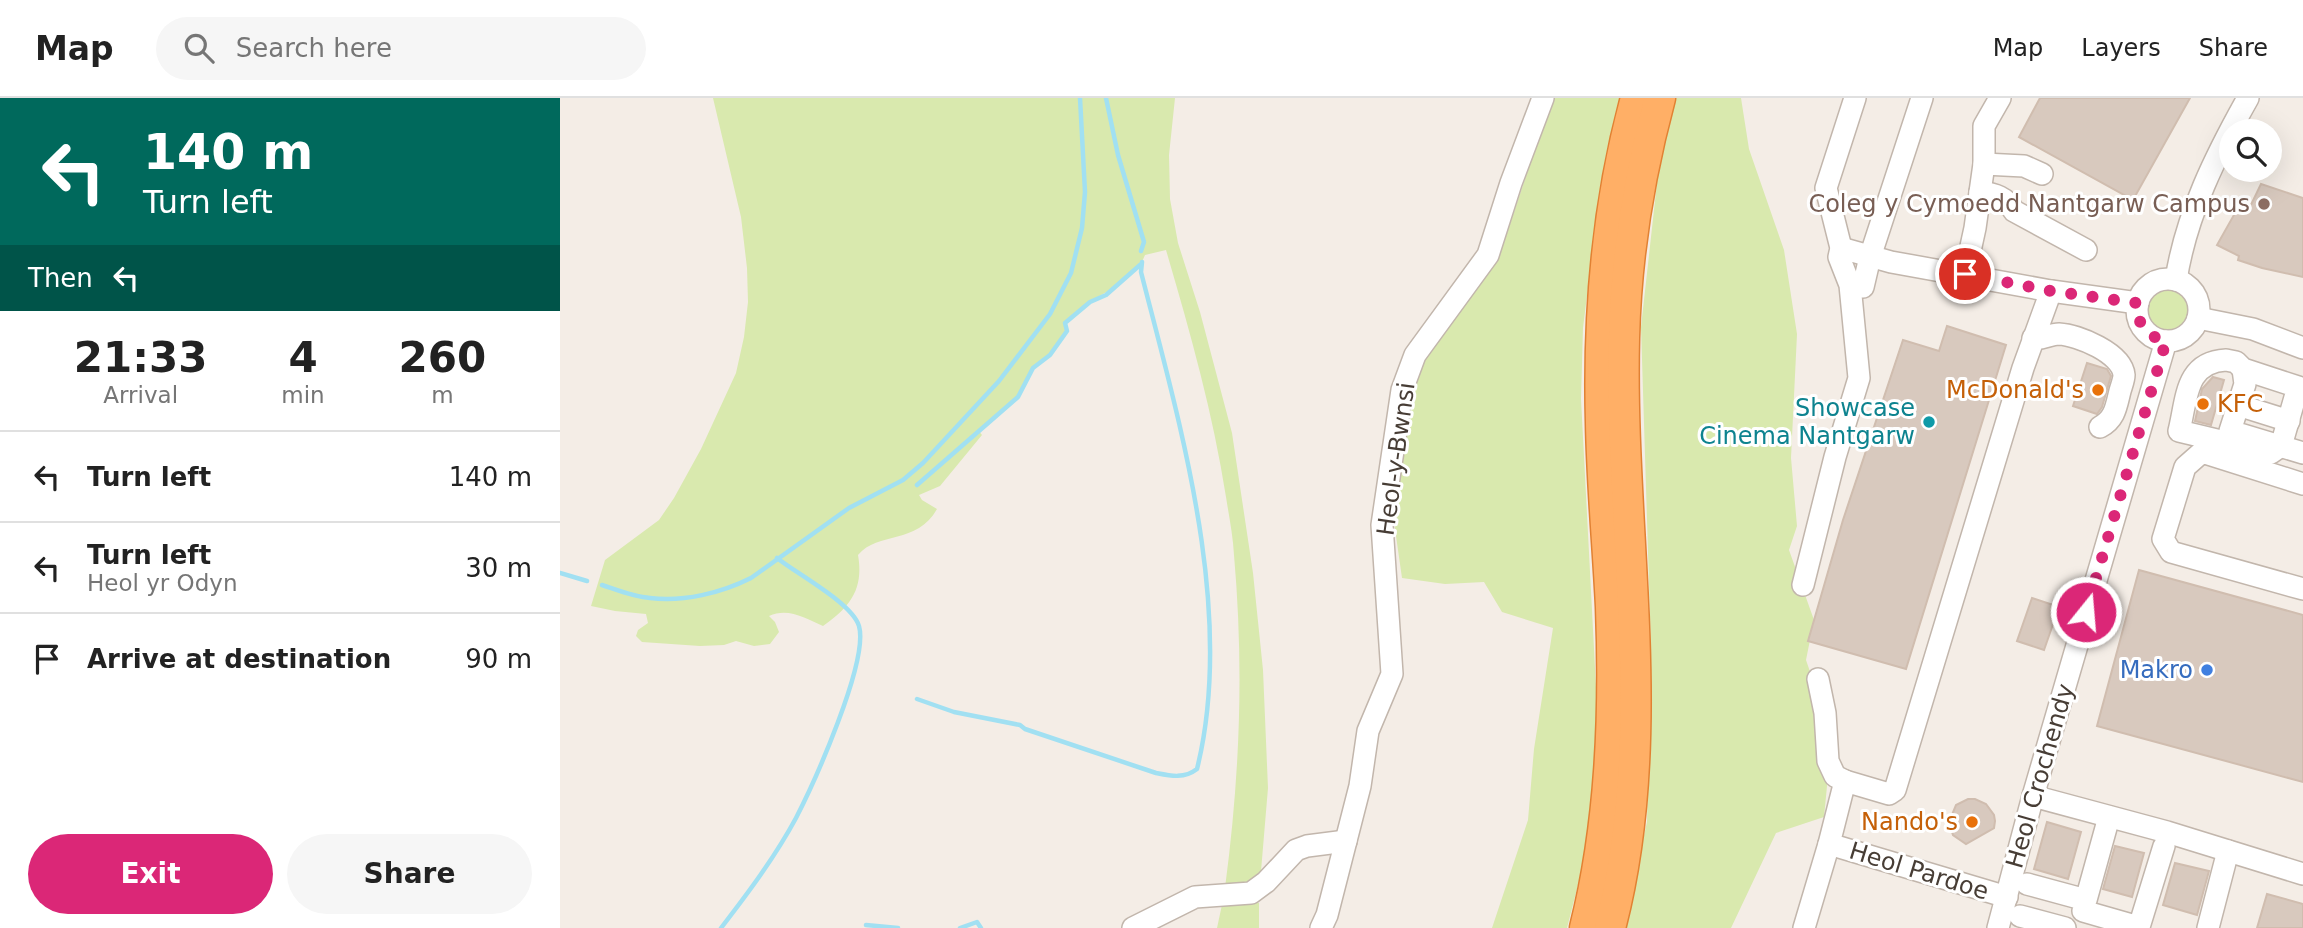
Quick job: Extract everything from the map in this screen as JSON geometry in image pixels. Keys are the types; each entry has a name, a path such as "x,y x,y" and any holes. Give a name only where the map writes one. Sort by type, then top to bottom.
{"highway":[{"path":"1585,928 1606,814 1612,726 1611,609 1601,423 1601,344 1606,262 1624,143 1636,98"},
{"path":"1609,928 1630,812 1635,721 1635,617 1625,423 1624,337 1630,247 1646,151 1660,98"}],"street":[{"name":"Heol-y-Bwnsi","path":"1321,928 1327,915 1360,786 1368,731 1392,674 1382,525 1402,390 1415,355 1488,255 1543,98"},
{"path":"1854,98 1826,188 1842,248 1839,257 1865,288"},
{"path":"1803,585 1835,457 1859,378 1865,288 1870,257 1922,98"},
{"path":"1965,274 1984,164 1984,126 2000,98"},
{"path":"2176,280 2180,251 2189,222 2226,136 2248,98"},
{"path":"1984,164 2024,166 2042,174"},
{"path":"1980,192 1996,194 2008,202 2014,211 2087,250"},
{"path":"1842,248 1870,257 1926,268 2051,291 2138,303"},
{"path":"2166,279 2176,280 2192,290 2197,299 2198,318 2186,335 2166,341 2155,338 2140,324 2138,303 2148,286 2166,279"},
{"path":"1818,679 1825,713 1828,761 1835,776 1889,794 1895,790 2033,338 2051,291"},
{"path":"2198,318 2252,329 2303,348"},
{"path":"2033,338 2041,340 2057,334 2082,340 2108,353 2119,362 2124,376 2118,399 2112,419 2100,427"},
{"name":"Heol Crochendy","path":"1998,928 2033,796 2166,341"},
{"path":"2225,360 2236,362 2243,369 2298,387 2281,446 2271,453 2179,431 2193,375 2197,369 2209,361 2225,360"},
{"path":"2243,369 2245,384 2230,431 2303,453"},
{"path":"2238,405 2289,421"},
{"path":"2303,484 2202,452 2185,467 2164,539 2171,552 2303,589"},
{"name":"Heol Pardoe","path":"1845,781 1829,844 2007,897"},
{"path":"2033,796 2109,817 2165,839 2228,851 2303,874"},
{"path":"2082,913 2109,817"},
{"path":"2027,884 2082,913 2108,923 2140,928 2165,839"},
{"path":"1133,928 1195,897 1251,893 1266,882 1296,850 1346,841"},
{"path":"1804,928 1829,844"},
{"path":"2208,928 2228,851"},
{"path":"2020,916 2065,928"}],"green space":[{"path":"713,98 1175,98 1169,155 1170,199 1178,243 1200,312 1232,433 1253,573 1263,670 1268,788 1261,871 1250,885 1225,888 1237,763 1240,680 1232,533 1208,404 1166,250 1145,255 1136,270 1115,287 1088,303 1066,323 1067,331 1050,355 1033,368 1018,397 978,430 982,435 940,486 919,495 922,500 937,509 929,520 908,533 876,543 858,555 859,578 853,596 841,612 823,626 790,613 783,613 769,616 779,632 770,644 754,646 736,641 724,645 700,646 642,642 636,636 638,630 648,623 646,614 591,606 605,560 659,520 674,498 701,449 736,373 748,302 747,268 741,217"},
{"path":"1552,98 1620,98 1595,231 1583,328 1581,399 1596,687 1596,814 1567,928 1492,928 1528,820 1534,749 1553,628 1502,612 1484,582 1445,584 1402,578 1392,508 1410,394 1420,363 1500,254"},
{"path":"1676,98 1741,98 1749,149 1784,250 1797,334 1791,458 1797,526 1789,550 1814,620 1806,660 1818,695 1827,786 1824,817 1776,833 1731,928 1623,928 1647,822 1651,648 1641,327 1660,156"},
{"path":"2168,279 2190,288 2199,310 2190,332 2168,341 2146,332 2137,310 2146,288"},
{"path":"1223,900 1259,903 1259,928 1217,928"}],"building":[{"path":"2040,98 2190,98 2133,200 2019,137"},
{"path":"2261,184 2303,198 2303,277 2238,260 2239,256 2217,245 2239,206 2248,211"},
{"name":"Showcase Cinema Nantgarw","path":"1947,326 2006,345 1906,669 1808,641 1843,520 1903,340 1939,351"},
{"path":"2087,363 2107,369 2111,376 2102,407 2097,414 2073,406"},
{"path":"2213,377 2224,380 2211,425 2195,421 2202,389"},
{"name":"Makro","path":"2139,570 2303,615 2303,782 2097,726"},
{"path":"2032,598 2059,607 2044,650 2017,641"},
{"name":"Nando's","path":"1968,799 1986,804 1995,821 1994,828 1966,844 1953,835 1949,822 1956,805"},
{"path":"2047,822 2081,832 2068,879 2034,869"},
{"path":"2115,846 2144,853 2132,897 2103,889"},
{"path":"2175,863 2209,871 2197,915 2163,905"},
{"path":"2267,894 2303,904 2303,928 2257,928"}],"waterway":[{"path":"602,585 638,596 663,599 702,595 727,588 751,578 849,508 903,480 923,463 999,381 1050,314 1071,273 1082,228 1085,192 1080,98"},
{"path":"1106,98 1118,155 1144,242 1141,251"},
{"path":"917,699 954,712 1020,725 1025,729 1156,773 1172,776 1197,769 1207,709 1210,647 1207,583 1186,455 1141,272 1142,262"},
{"path":"917,485 1018,397 1033,368 1050,355 1067,331 1065,323 1090,302 1106,295 1140,265"},
{"path":"721,928 770,861 804,801 838,722 856,666 860,643 859,626 846,608 777,558"},
{"path":"560,573 587,581"},
{"path":"960,928 977,922 981,928"},
{"path":"866,925 898,928"}],"place":[{"name":"Coleg y Cymoedd Nantgarw Campus","path":"2264,204"},
{"name":"McDonald's","path":"2098,390"},
{"name":"KFC","path":"2203,404"},
{"name":"Showcase Cinema Nantgarw","path":"1929,422"},
{"name":"Makro","path":"2207,670"},
{"name":"Nando's","path":"1972,822"}],"route":[{"path":"1965,274 2051,291 2138,303 2140,324 2155,338 2166,341 2086,612"}]}
